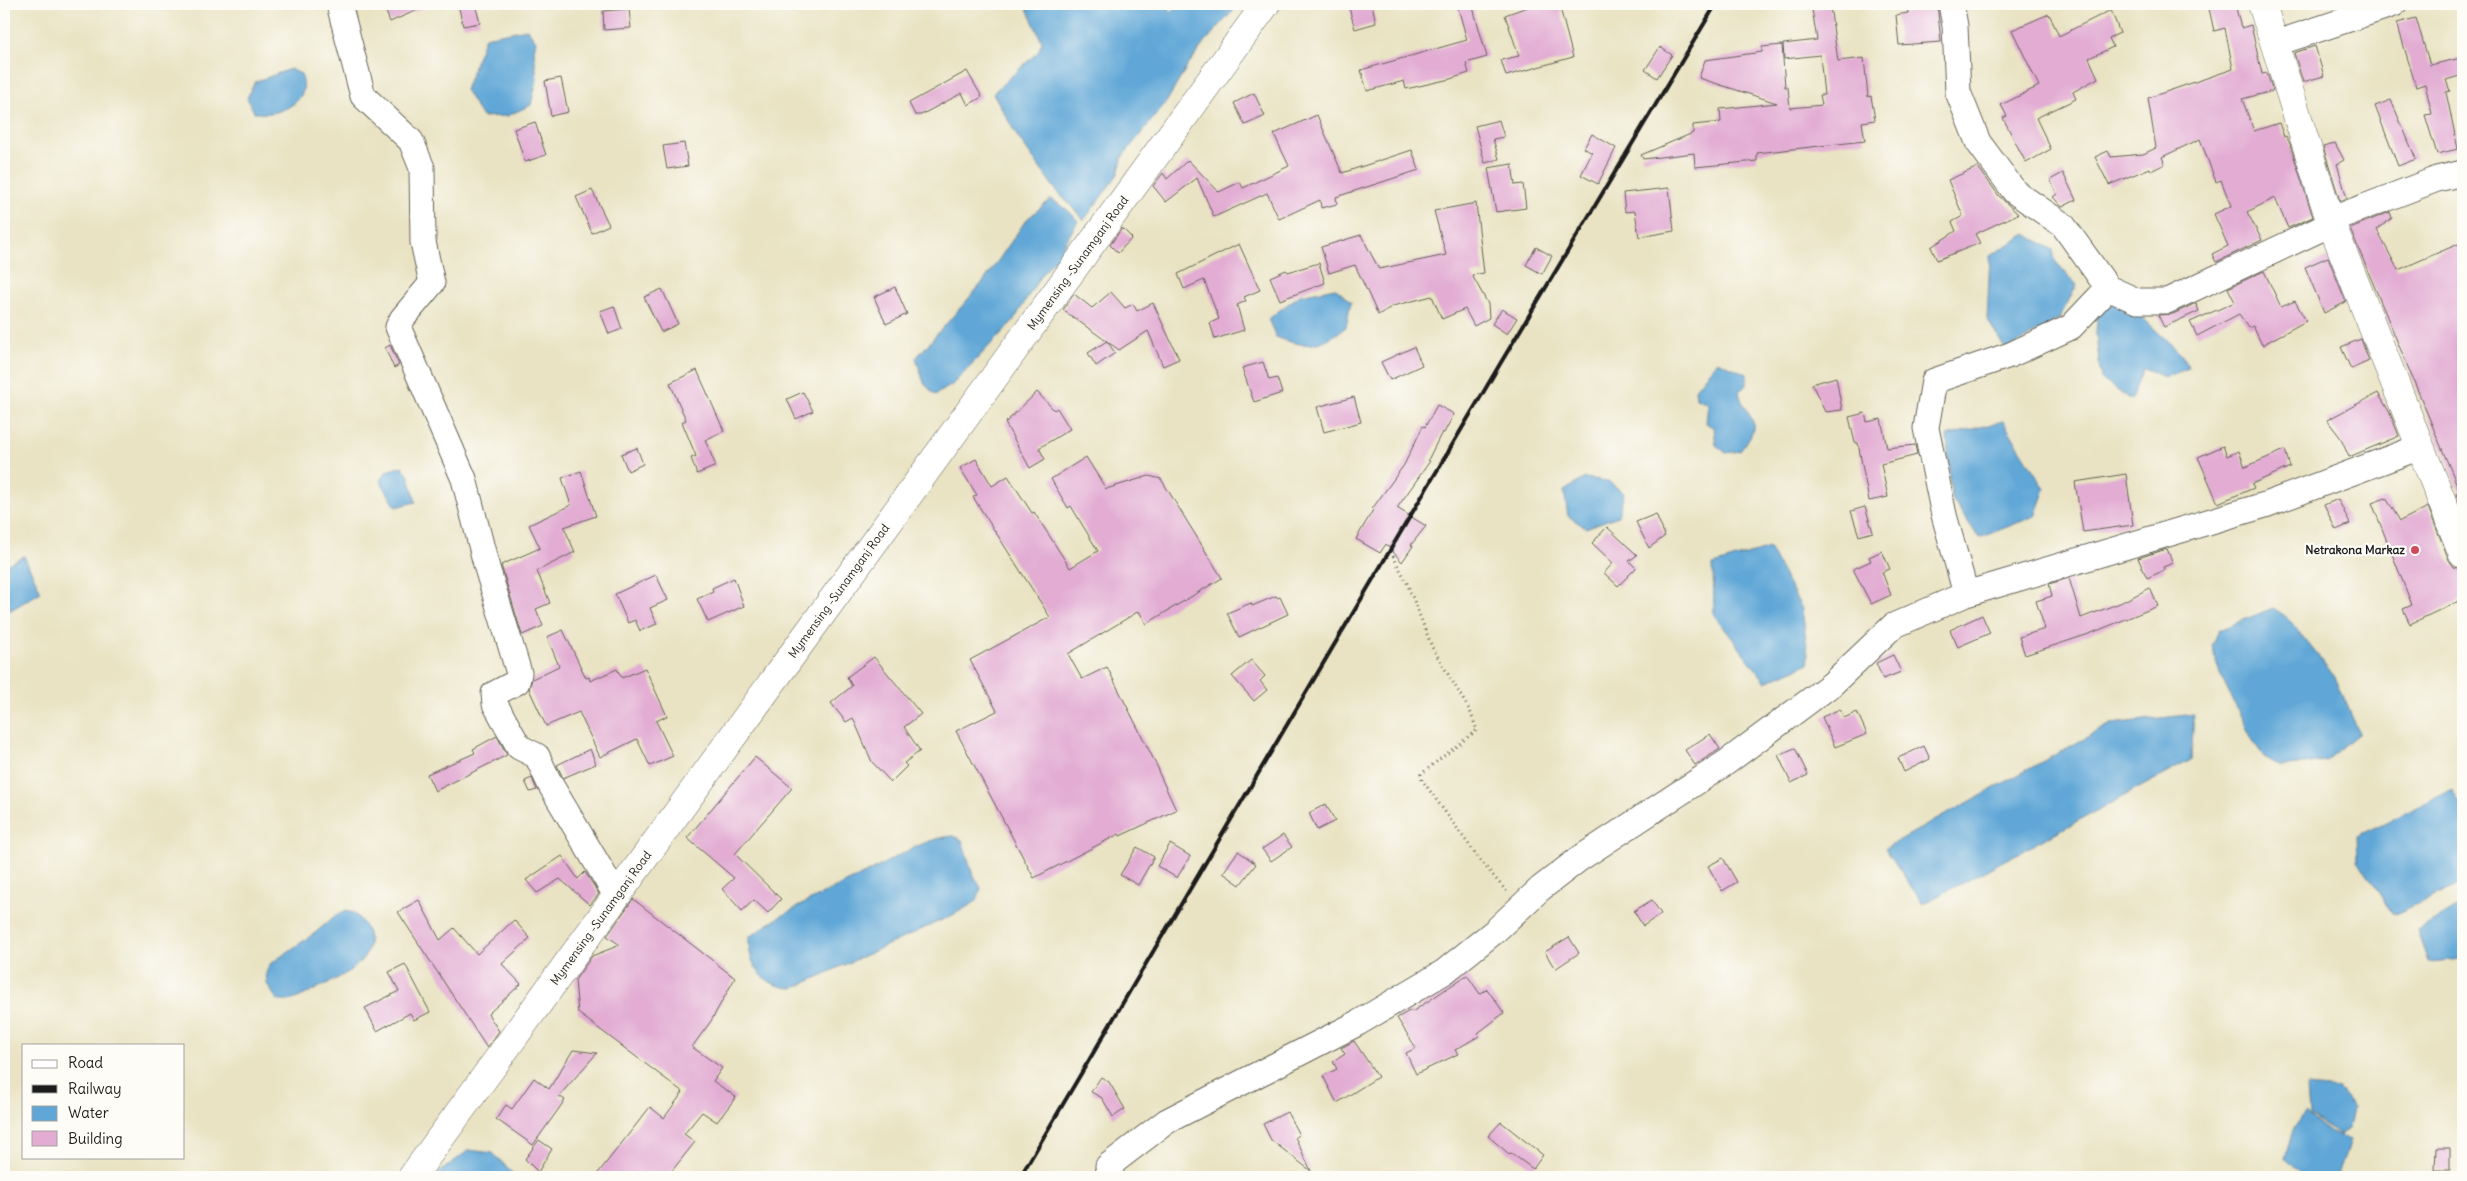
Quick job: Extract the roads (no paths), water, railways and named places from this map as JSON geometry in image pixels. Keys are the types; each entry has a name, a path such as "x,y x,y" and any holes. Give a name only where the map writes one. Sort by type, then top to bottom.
{"main road":[{"name":"Mymensing -Sunamganj Road","path":"412,1177 1266,4"},
{"path":"2262,4 2330,222 2463,554"}],"street":[{"path":"338,4 363,96 411,141 422,168 423,242 432,283 402,319 398,327 464,479 519,673 517,682 494,694 495,704 518,747 537,756 550,784 617,897"},
{"path":"1951,4 1955,26 1958,92 1978,142 2016,192 2064,225 2108,288 2137,301 2166,300 2330,222 2437,179 2463,173"},
{"path":"2274,44 2394,4"},
{"path":"1966,594 1944,515 1926,428 1934,382 2010,355 2071,327 2108,288"},
{"path":"1112,1177 1108,1166 1167,1121 1358,1023 1444,972 1481,943 1540,889 1580,859 1727,762 1832,684 1894,626 1966,594 2265,506 2420,447"}],"water":[{"path":"1025,4 1167,4 1170,13 1179,4 1239,4 1205,42 1188,65 1167,101 1123,156 1118,174 1084,220 1055,189 1017,136 993,93 1038,52 1042,42"},
{"path":"527,29 536,41 534,51 537,79 531,105 507,116 482,117 465,90 485,37"},
{"path":"290,69 302,76 303,88 299,99 281,110 267,113 254,112 247,98 255,82"},
{"path":"1051,199 1069,211 1078,221 1056,258 1041,275 1014,320 952,385 935,395 924,383 916,358 984,281 1026,220"},
{"path":"2026,234 2053,250 2055,261 2077,285 2059,319 2006,350 1987,319 1990,256"},
{"path":"1335,288 1351,302 1346,327 1328,339 1312,344 1296,343 1276,337 1268,319 1300,295"},
{"path":"2123,299 2181,354 2189,368 2165,377 2143,369 2131,400 2101,379 2096,335 2097,312"},
{"path":"1717,361 1747,374 1747,385 1739,391 1753,425 1748,440 1740,451 1726,453 1716,445 1714,428 1706,423 1708,403 1696,398 1695,389"},
{"path":"2003,421 2045,489 2035,516 1979,538 1951,497 1947,436"},
{"path":"402,466 409,476 416,502 396,507 380,480 387,471"},
{"path":"1585,478 1608,481 1624,493 1618,516 1586,528 1568,516 1564,491"},
{"path":"1769,548 1802,609 1809,663 1766,682 1714,615 1713,565"},
{"path":"24,556 41,592 4,614 4,566"},
{"path":"2273,608 2287,617 2335,677 2359,733 2326,761 2282,767 2264,757 2252,739 2220,674 2212,646 2219,630"},
{"path":"2194,714 2191,760 1923,904 1885,848 2111,724"},
{"path":"2452,790 2463,809 2463,883 2393,915 2358,860 2357,836"},
{"path":"954,836 962,840 972,872 981,888 977,901 953,915 794,988 784,987 766,980 755,966 749,948 749,937 767,925 795,908 910,850 932,840"},
{"path":"2463,904 2463,959 2428,962 2417,931"},
{"path":"346,911 354,913 365,926 369,938 368,948 363,958 344,974 304,995 288,1001 277,1000 267,984 266,973 270,964 315,933 336,915"},
{"path":"2307,1086 2338,1089 2353,1107 2349,1128 2340,1135 2309,1115"},
{"path":"2304,1113 2329,1131 2350,1141 2337,1177 2304,1177 2285,1158 2293,1130"},
{"path":"469,1150 493,1153 516,1177 433,1177"}],"railway":[{"path":"1020,1177 1500,364 1716,4"}],"place":[{"name":"Netrakona Markaz","path":"2415,550"}]}
